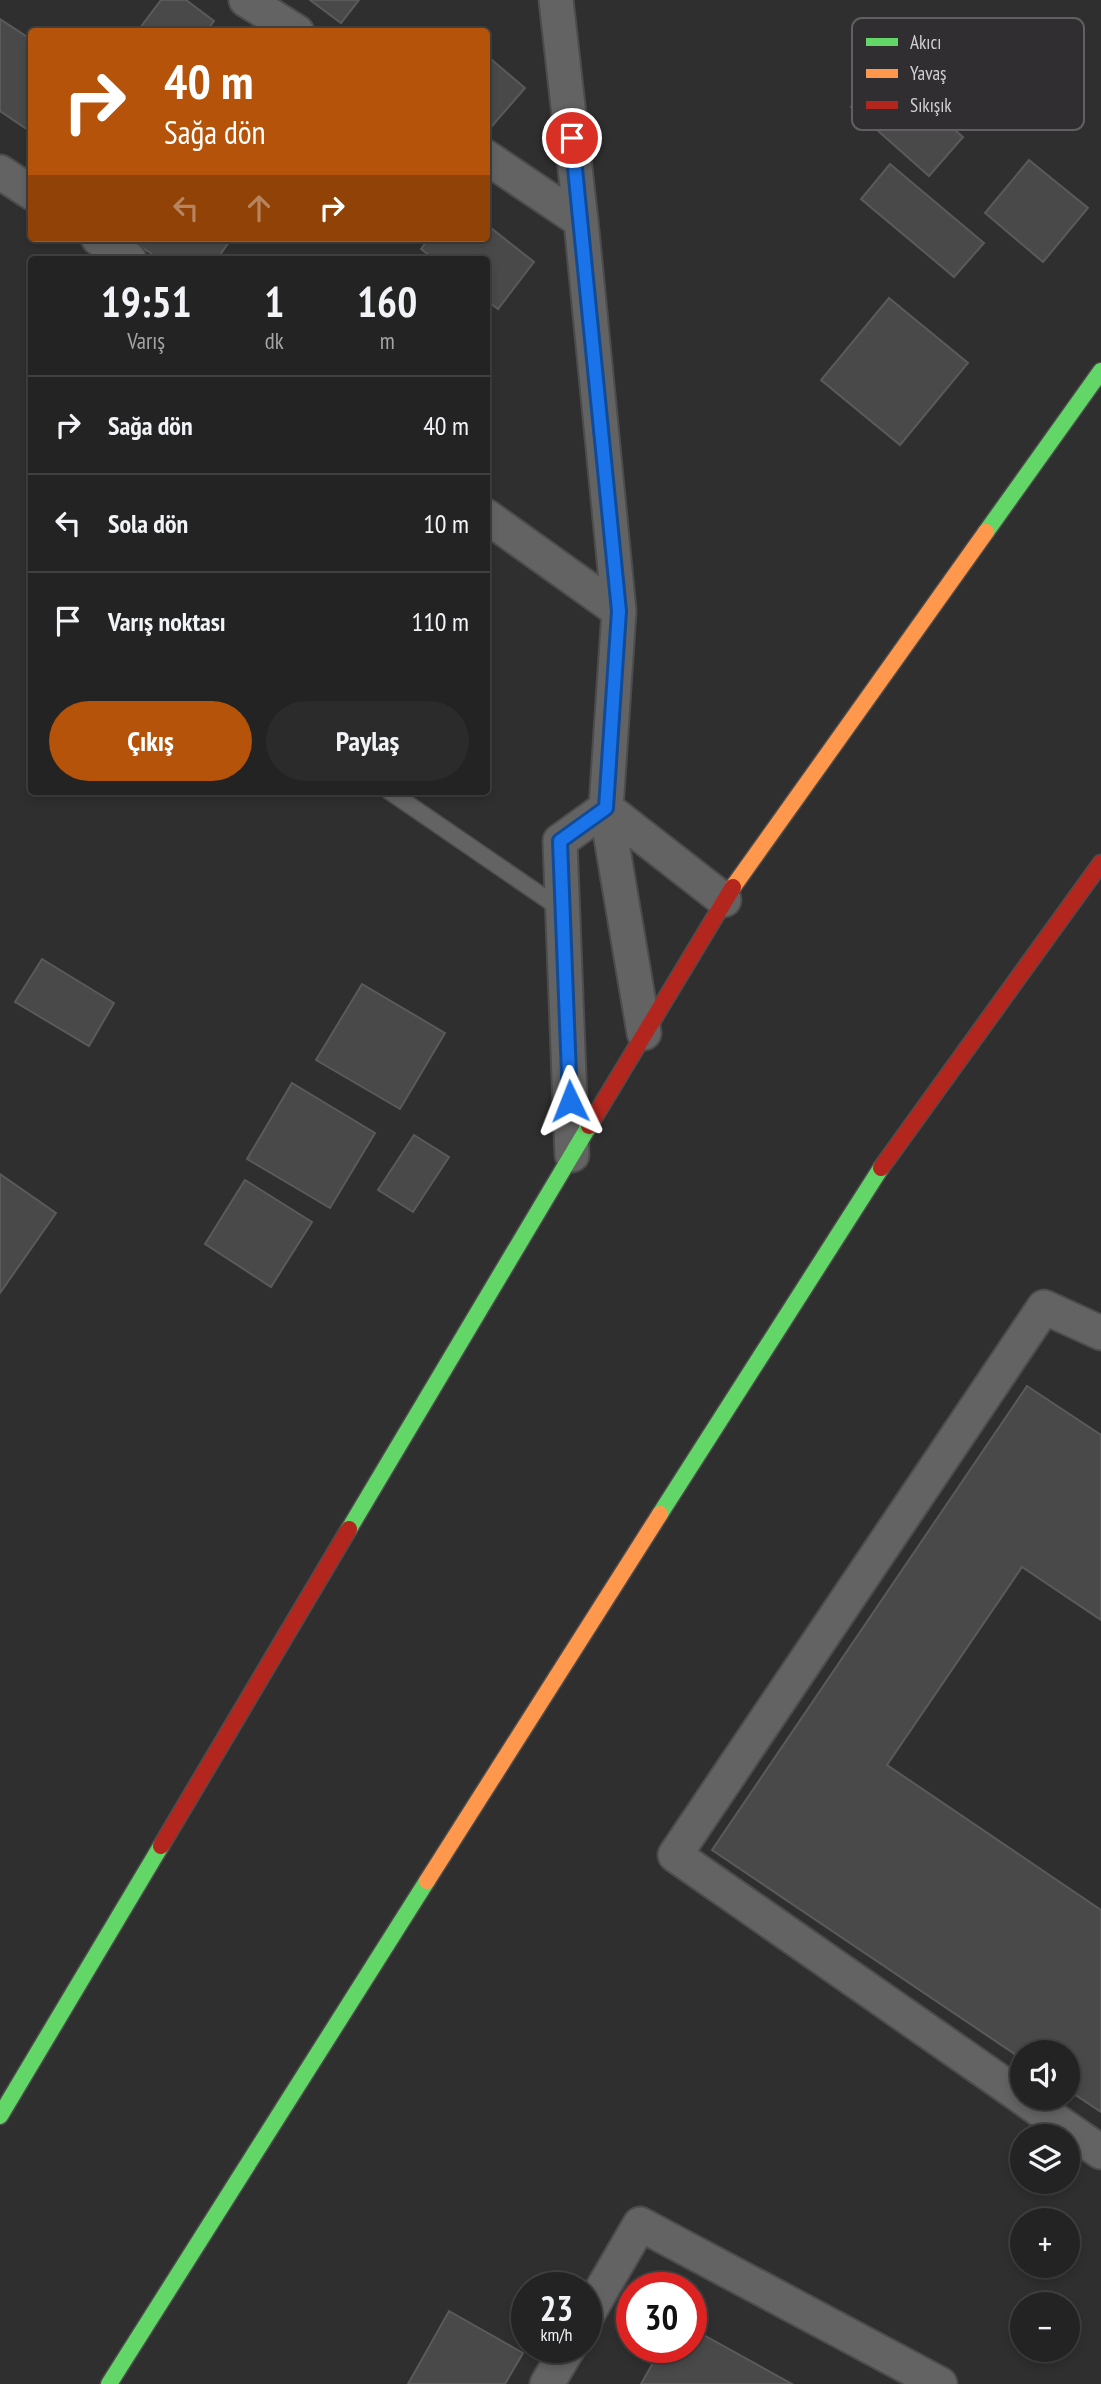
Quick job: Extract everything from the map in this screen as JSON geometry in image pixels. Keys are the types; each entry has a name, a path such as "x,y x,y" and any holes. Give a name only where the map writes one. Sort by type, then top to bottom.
{"main road":[{"path":"0,2116 724,900 1101,371"},
{"path":"109,2384 865,1190 1101,863"}],"street":[{"path":"246,0 291,28"},
{"path":"556,0 581,221 619,611 606,808 645,1033"},
{"path":"490,160 581,221"},
{"path":"0,172 28,190"},
{"path":"104,242 125,256"},
{"path":"490,519 619,611"},
{"path":"606,808 724,900"},
{"path":"572,1155 560,841 606,808"},
{"path":"1010,2089 675,1855 1044,1307 1101,1333"},
{"path":"1040,2110 1101,2152"},
{"path":"602,2289 640,2224 940,2384"},
{"path":"547,2384 559,2363"}],"lane":[{"path":"395,795 563,911"}],"building":[{"path":"161,0 186,0 214,21 209,28 140,28"},
{"path":"310,0 359,0 341,23"},
{"path":"0,19 28,37 28,130 0,111"},
{"path":"490,58 525,88 490,128"},
{"path":"877,130 955,130 963,137 929,176"},
{"path":"1029,160 1088,208 1043,262 985,213"},
{"path":"890,164 984,243 954,277 861,199"},
{"path":"490,227 534,262 498,309 490,303 490,256 430,256 421,249 426,242 490,242"},
{"path":"135,242 229,242 219,256 155,256"},
{"path":"889,298 968,363 900,445 821,380"},
{"path":"42,959 114,1003 89,1046 15,1002"},
{"path":"362,984 445,1033 400,1109 316,1060"},
{"path":"292,1083 375,1133 330,1208 247,1159"},
{"path":"414,1135 449,1157 413,1212 378,1190"},
{"path":"0,1174 56,1213 0,1293"},
{"path":"245,1180 312,1222 271,1287 205,1244"},
{"path":"1027,1386 1101,1435 1101,1620 1022,1567 887,1765 1101,1910 1101,2112 1080,2098 1080,2040 1010,2040 1010,2051 712,1850"},
{"path":"449,2311 511,2346 511,2363 517,2363 505,2384 408,2384"},
{"path":"707,2337 792,2384 641,2384 653,2363 707,2363"}],"traffic: fast":[{"path":"986,532 1101,371"},
{"path":"349,1529 589,1126"},
{"path":"660,1514 881,1168"},
{"path":"0,2116 161,1846"},
{"path":"109,2384 427,1881"}],"traffic: slow":[{"path":"733,887 986,532"},
{"path":"427,1881 660,1514"}],"traffic: jam":[{"path":"881,1168 1101,863"},
{"path":"589,1126 733,887"},
{"path":"161,1846 349,1529"}],"route":[{"path":"570,1101 560,841 606,808 619,611 572,138"}]}
